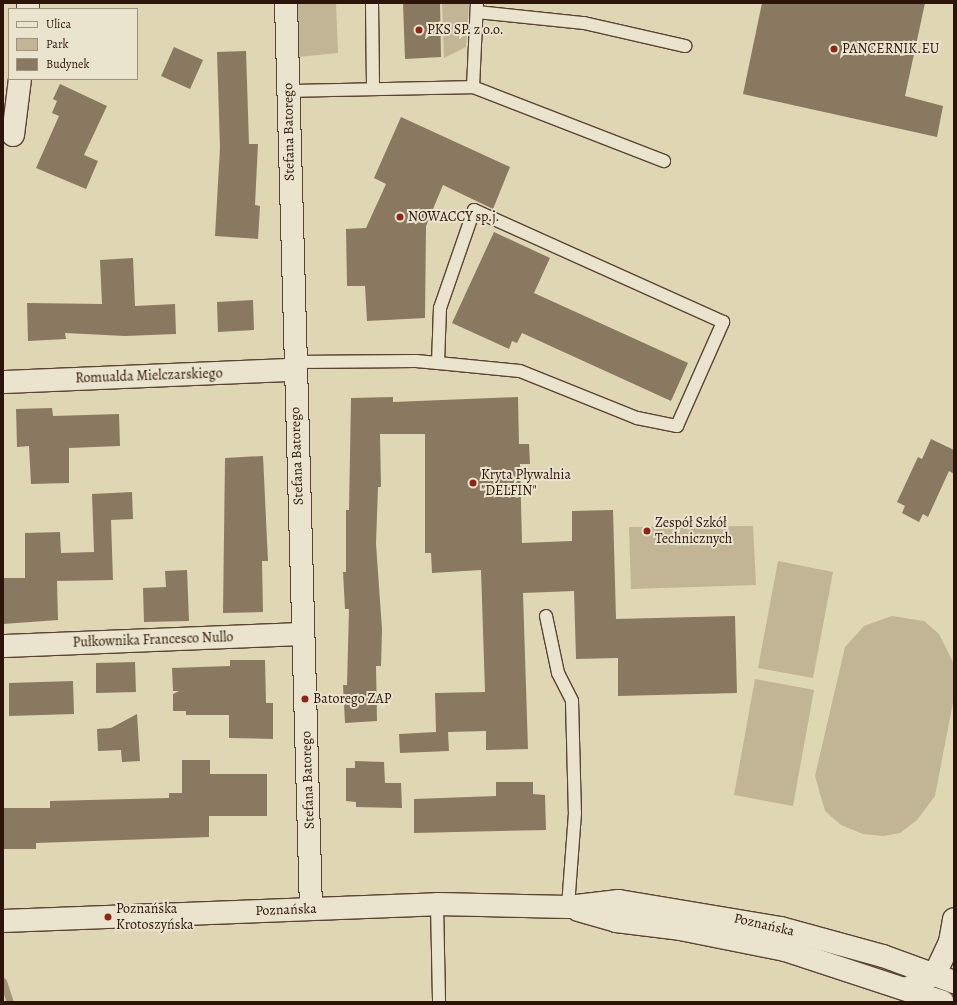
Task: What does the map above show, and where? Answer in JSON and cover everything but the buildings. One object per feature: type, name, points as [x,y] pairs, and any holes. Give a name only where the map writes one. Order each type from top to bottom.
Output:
[{"type":"street","name":"Stefana Batorego","points":[[286,3],[311,908]]},
{"type":"street","points":[[14,134],[20,80]]},
{"type":"street","name":"Romualda Mielczarskiego","points":[[3,382],[295,366]]},
{"type":"street","name":"Pułkownika Francesco Nullo","points":[[3,646],[303,634]]},
{"type":"street","name":"Poznańska","points":[[3,921],[437,904],[568,907],[619,901],[730,917],[829,940],[945,978]]},
{"type":"street","name":"Poznańska","points":[[568,907],[616,921],[680,928],[784,950],[942,1002]]},
{"type":"street","points":[[906,989],[945,978],[954,919]]},
{"type":"lane","points":[[372,3],[374,88]]},
{"type":"lane","points":[[473,87],[477,8],[584,23],[685,46]]},
{"type":"lane","points":[[288,91],[473,87],[664,161]]},
{"type":"lane","points":[[295,366],[438,363],[520,371],[637,418],[677,426],[723,322],[474,210],[440,308],[438,363]]},
{"type":"lane","points":[[546,616],[558,673],[572,701],[575,813],[568,907]]},
{"type":"lane","points":[[437,904],[439,1002]]},
{"type":"green space","points":[[297,3],[336,3],[338,53],[298,57]]},
{"type":"green space","points":[[442,3],[469,3],[466,47],[444,58]]},
{"type":"green space","points":[[753,526],[756,585],[631,589],[629,527]]},
{"type":"green space","points":[[778,561],[833,572],[813,678],[758,668]]},
{"type":"green space","points":[[892,616],[924,621],[939,634],[954,664],[954,697],[935,796],[917,820],[900,833],[883,836],[863,834],[841,825],[825,811],[815,776],[845,647],[864,626]]},
{"type":"green space","points":[[755,679],[814,690],[793,806],[734,795]]},
{"type":"waterway","points":[[3,981],[10,1002]]},
{"type":"place","name":"PKS SP. z o.o.","points":[[419,30]]},
{"type":"place","name":"PANCERNIK.EU","points":[[834,49]]},
{"type":"place","name":"NOWACCY sp.j.","points":[[400,217]]},
{"type":"place","name":"Kryta Pływalnia \"DELFIN\"","points":[[473,483]]},
{"type":"place","name":"Zespół Szkół Technicznych","points":[[647,531]]},
{"type":"place","name":"Batorego ZAP","points":[[305,699]]},
{"type":"place","name":"Poznańska Krotoszyńska","points":[[108,917]]}]
